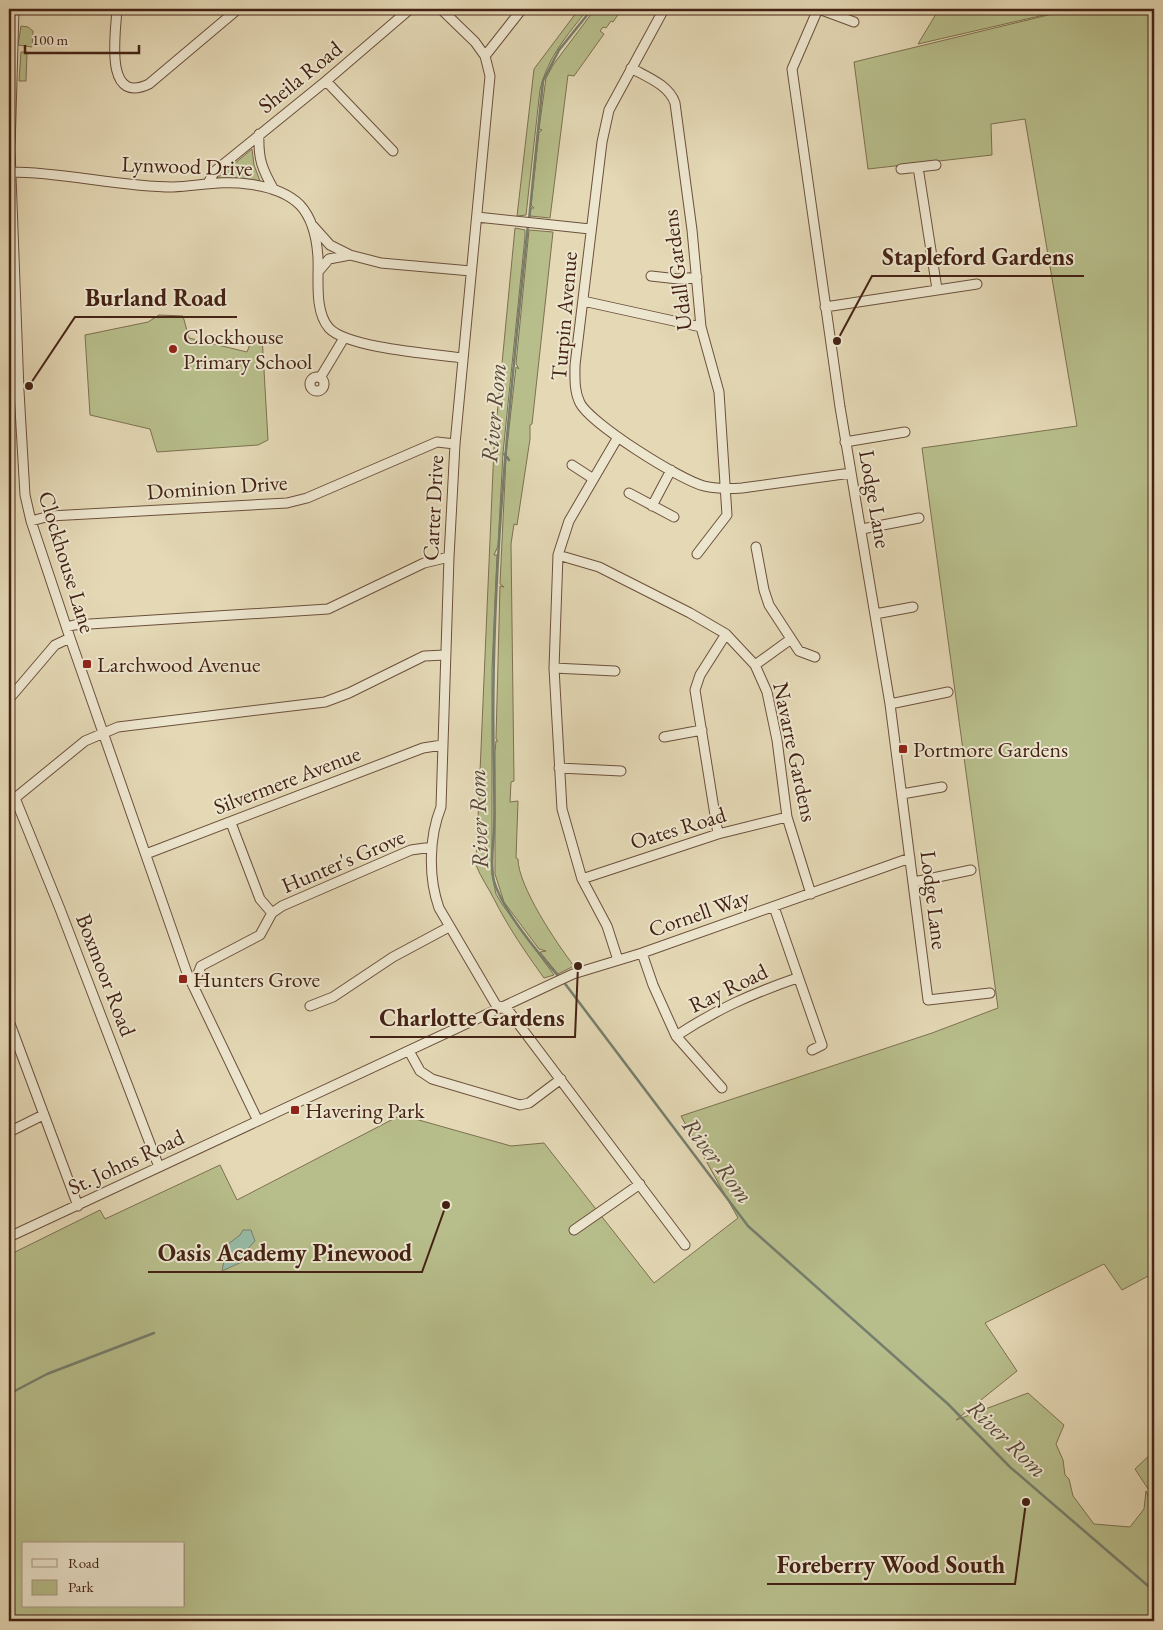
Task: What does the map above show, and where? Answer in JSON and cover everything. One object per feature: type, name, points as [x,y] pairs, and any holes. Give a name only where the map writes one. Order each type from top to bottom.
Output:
[{"type":"street","name":"Clockhouse Lane","points":[[14,9],[9,127],[11,207],[24,484],[31,521],[183,960],[193,986],[258,1121]]},
{"type":"street","points":[[117,9],[114,64],[117,76],[125,84],[134,88],[149,84],[238,9]]},
{"type":"street","name":"Sheila Road","points":[[208,183],[215,171],[326,81],[410,9]]},
{"type":"street","name":"Carter Drive","points":[[441,9],[475,42],[485,56],[490,76],[455,444],[445,655],[441,806],[434,825],[432,847],[434,895],[449,927],[496,1005],[508,1010],[685,1245]]},
{"type":"street","points":[[485,56],[522,9]]},
{"type":"street","name":"Turpin Avenue","points":[[664,9],[609,110],[602,142],[590,229],[575,366],[575,389],[586,412],[618,437],[671,470],[702,486],[724,489],[850,474]]},
{"type":"street","points":[[818,9],[854,22]]},
{"type":"street","name":"Lodge Lane","points":[[818,9],[792,69],[845,442],[862,529],[890,704],[928,1000],[990,993]]},
{"type":"street","name":"Udall Gardens","points":[[631,68],[663,86],[672,94],[675,103],[697,277],[701,327],[719,392],[727,514],[697,554]]},
{"type":"street","points":[[326,81],[393,151]]},
{"type":"street","name":"Sheila Road","points":[[259,134],[258,155],[264,172],[274,190]]},
{"type":"street","points":[[901,169],[936,165]]},
{"type":"street","points":[[918,167],[937,289]]},
{"type":"street","name":"Lynwood Drive","points":[[11,172],[173,187],[208,183],[248,184],[274,190],[287,196],[300,206],[312,226],[318,272],[320,309],[328,327],[344,338],[361,343],[464,358]]},
{"type":"street","points":[[477,217],[590,229]]},
{"type":"street","points":[[312,226],[330,245],[350,255],[381,263],[471,271]]},
{"type":"street","points":[[318,272],[329,259],[350,255]]},
{"type":"street","points":[[651,276],[678,279],[697,277]]},
{"type":"street","points":[[825,307],[977,284]]},
{"type":"street","points":[[583,301],[701,327]]},
{"type":"street","points":[[320,378],[344,338]]},
{"type":"street","points":[[9,391],[19,391]]},
{"type":"street","points":[[845,442],[904,432]]},
{"type":"street","points":[[618,437],[592,478],[569,521],[558,555],[554,668],[562,808],[582,879],[607,926],[618,960]]},
{"type":"street","name":"Dominion Drive","points":[[31,521],[50,516],[287,503],[307,498],[437,442],[455,444]]},
{"type":"street","points":[[572,465],[592,478]]},
{"type":"street","points":[[652,506],[671,470]]},
{"type":"street","points":[[629,493],[674,517]]},
{"type":"street","points":[[862,529],[919,518]]},
{"type":"street","points":[[756,547],[764,590],[769,605],[799,651],[815,657]]},
{"type":"street","name":"Navarre Gardens","points":[[558,555],[599,567],[726,634],[754,665],[767,692],[777,740],[787,817],[811,894]]},
{"type":"street","points":[[67,627],[74,625],[328,609],[424,564],[449,558]]},
{"type":"street","points":[[876,614],[913,607]]},
{"type":"street","points":[[718,834],[695,690],[700,675],[726,634]]},
{"type":"street","points":[[9,699],[55,645],[70,638]]},
{"type":"street","points":[[754,665],[791,639]]},
{"type":"street","points":[[12,801],[85,741],[118,727],[326,702],[349,693],[424,656],[445,655]]},
{"type":"street","points":[[554,668],[615,671]]},
{"type":"street","points":[[890,704],[948,692]]},
{"type":"street","points":[[664,737],[702,730]]},
{"type":"street","name":"Silvermere Avenue","points":[[146,854],[423,748],[442,746]]},
{"type":"street","points":[[559,768],[621,771]]},
{"type":"street","points":[[902,794],[942,787]]},
{"type":"street","name":"Boxmoor Road","points":[[12,801],[60,909],[159,1167]]},
{"type":"street","name":"Oates Road","points":[[582,879],[718,834],[787,817]]},
{"type":"street","points":[[230,823],[260,899],[272,913]]},
{"type":"street","name":"Hunter's Grove","points":[[201,966],[260,935],[272,913],[282,906],[411,850],[432,847]]},
{"type":"street","name":"Cornell Way","points":[[408,1051],[569,976],[642,953],[910,858]]},
{"type":"street","points":[[914,882],[971,870]]},
{"type":"street","points":[[774,907],[797,978],[822,1045],[812,1050]]},
{"type":"street","points":[[310,1006],[333,996],[393,957],[449,927]]},
{"type":"street","points":[[642,953],[653,985],[676,1036],[722,1088]]},
{"type":"street","points":[[183,960],[201,966],[193,986]]},
{"type":"street","name":"Ray Road","points":[[676,1036],[714,1011],[754,992],[797,978]]},
{"type":"street","points":[[9,1021],[78,1206]]},
{"type":"street","points":[[408,1051],[420,1071],[432,1079],[520,1105],[529,1103],[561,1079]]},
{"type":"street","name":"St. Johns Road","points":[[9,1238],[408,1051]]},
{"type":"street","points":[[9,1132],[43,1115]]},
{"type":"street","points":[[574,1230],[640,1184]]},
{"type":"green space","points":[[579,9],[588,9],[559,47],[543,78],[526,215],[517,216],[534,69]]},
{"type":"green space","points":[[595,9],[622,9],[613,22],[611,21],[606,28],[603,27],[600,31],[604,34],[574,76],[568,75],[550,218],[530,216],[531,208],[534,208],[531,205],[539,132],[542,130],[539,129],[546,78],[553,65]]},
{"type":"green space","points":[[939,9],[1070,9],[918,44]]},
{"type":"green space","points":[[1073,9],[1154,9],[1154,1273],[1122,1290],[1104,1264],[985,1323],[1017,1371],[956,1420],[1028,1393],[1064,1425],[1056,1444],[1063,1460],[1065,1475],[1069,1479],[1073,1496],[1094,1524],[1130,1527],[1144,1509],[1146,1491],[1154,1509],[1154,1621],[9,1621],[9,1255],[100,1210],[105,1219],[220,1165],[237,1200],[401,1115],[511,1146],[544,1143],[654,1283],[738,1218],[681,1116],[932,1033],[998,1008],[922,448],[1077,426],[1025,119],[991,124],[992,155],[868,169],[854,62]]},
{"type":"green space","points":[[21,26],[28,27],[33,31],[32,47],[18,45]]},
{"type":"green space","points":[[21,52],[27,52],[26,81],[19,81]]},
{"type":"green space","points":[[252,149],[254,165],[260,181],[238,178],[216,179]]},
{"type":"green space","points":[[515,228],[525,230],[525,237],[503,453],[498,546],[494,555],[497,555],[492,670],[492,875],[496,894],[502,904],[554,975],[544,978],[511,930],[476,865],[494,447]]},
{"type":"green space","points":[[529,230],[553,232],[532,424],[530,425],[530,439],[517,525],[514,524],[511,544],[514,781],[511,782],[510,802],[518,801],[516,858],[518,859],[524,884],[549,930],[574,966],[558,974],[540,952],[546,951],[539,949],[504,902],[495,874],[495,752],[496,741],[498,741],[496,739],[500,586],[504,587],[500,584],[506,457],[509,458],[506,455],[516,367],[519,369],[516,364]]},
{"type":"green space","points":[[159,315],[183,316],[189,338],[247,352],[252,339],[262,335],[268,440],[258,445],[157,452],[150,429],[90,415],[85,335],[148,322]]},
{"type":"green space","points":[[1154,1451],[1154,1498],[1135,1469]]},
{"type":"shaded area","points":[[243,1230],[251,1230],[255,1241],[245,1252],[246,1260],[222,1271],[227,1245],[240,1235]]},
{"type":"waterway","name":"River Rom","points":[[529,220],[543,81],[559,50],[592,9]]},
{"type":"waterway","name":"River Rom","points":[[528,225],[502,498],[498,566],[493,703],[494,831],[492,869],[498,893],[513,918],[559,977]]},
{"type":"waterway","name":"River Rom","points":[[504,454],[509,460]]},
{"type":"waterway","name":"River Rom","points":[[563,981],[748,1226],[948,1404],[1010,1467],[1154,1591]]},
{"type":"waterway","points":[[9,1394],[47,1374],[154,1333]]},
{"type":"place","name":"Stapleford Gardens","points":[[837,341]]},
{"type":"place","name":"Clockhouse Primary School","points":[[173,349]]},
{"type":"place","name":"Burland Road","points":[[29,386]]},
{"type":"place","name":"Larchwood Avenue","points":[[87,664]]},
{"type":"place","name":"Portmore Gardens","points":[[903,749]]},
{"type":"place","name":"Charlotte Gardens","points":[[578,966]]},
{"type":"place","name":"Hunters Grove","points":[[183,979]]},
{"type":"place","name":"Havering Park","points":[[295,1110]]},
{"type":"place","name":"Oasis Academy Pinewood","points":[[446,1205]]},
{"type":"place","name":"Foreberry Wood South","points":[[1026,1502]]}]
